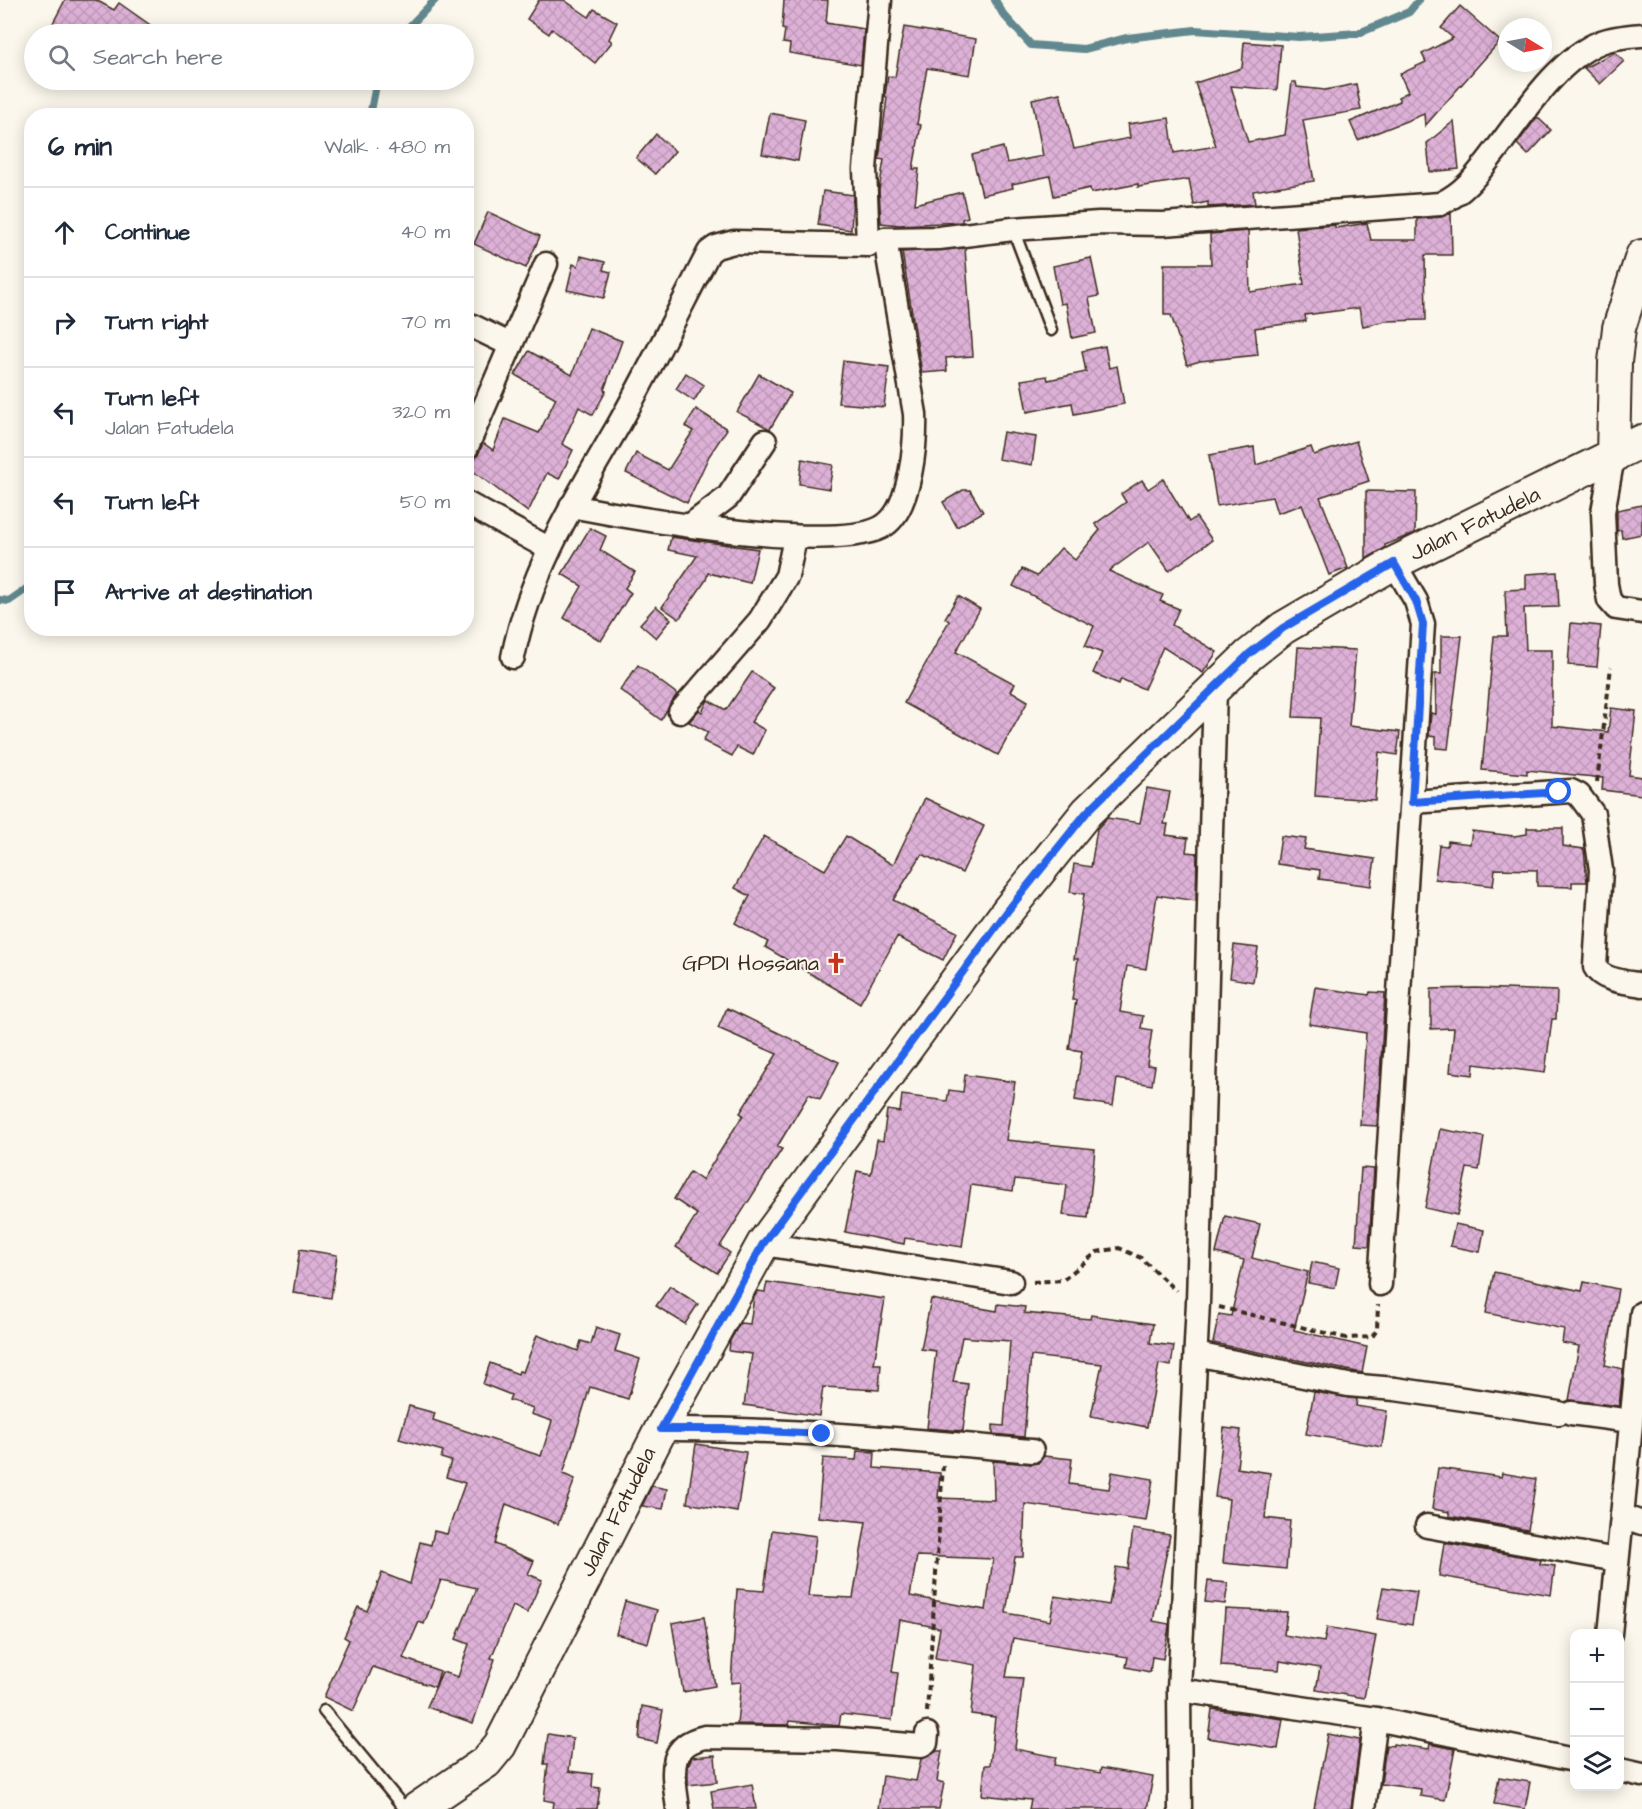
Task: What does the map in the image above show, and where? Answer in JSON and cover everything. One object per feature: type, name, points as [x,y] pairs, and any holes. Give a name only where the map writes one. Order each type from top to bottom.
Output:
[{"type":"street","points":[[571,506],[636,518],[795,538],[851,536],[873,532],[894,517],[913,461],[915,414],[877,242],[865,169],[880,0]]},
{"type":"street","points":[[513,657],[519,623],[548,548],[619,423],[709,252],[716,247],[735,242],[877,242],[1099,223],[1163,224],[1440,204],[1468,186],[1534,102],[1577,57],[1600,42],[1642,35]]},
{"type":"street","points":[[1642,256],[1619,328],[1616,351],[1613,457],[1603,512],[1606,585],[1610,600],[1616,608],[1642,612]]},
{"type":"street","points":[[474,418],[511,345],[546,264]]},
{"type":"street","points":[[474,327],[511,345]]},
{"type":"street","points":[[692,524],[728,497],[765,441]]},
{"type":"street","name":"Jalan Fatudela","points":[[417,1809],[486,1762],[500,1745],[661,1429],[763,1244],[1009,909],[1087,812],[1249,654],[1283,628],[1394,563],[1642,441]]},
{"type":"street","points":[[474,507],[548,548]]},
{"type":"street","points":[[680,712],[760,620],[787,576],[795,538]]},
{"type":"street","points":[[1380,1284],[1423,624],[1416,601],[1394,563]]},
{"type":"street","points":[[1180,1809],[1179,1690],[1198,1300],[1215,688]]},
{"type":"street","points":[[1412,802],[1571,791],[1579,795],[1593,814],[1601,870],[1595,967],[1598,973],[1605,977],[1642,985]]},
{"type":"street","points":[[763,1244],[1011,1282]]},
{"type":"street","points":[[1610,1629],[1617,1560],[1632,1519],[1631,1421],[1642,1313]]},
{"type":"street","points":[[1196,1354],[1348,1385],[1395,1389],[1631,1421]]},
{"type":"street","points":[[661,1429],[726,1429],[1032,1451]]},
{"type":"street","points":[[1427,1526],[1617,1560]]},
{"type":"street","points":[[1179,1690],[1376,1719],[1570,1759]]},
{"type":"street","points":[[1364,1809],[1376,1719]]},
{"type":"street","points":[[678,1809],[675,1760],[678,1750],[694,1740],[705,1737],[792,1738],[921,1746],[926,1743],[927,1734]]},
{"type":"street","points":[[1624,1771],[1642,1775]]},
{"type":"lane","points":[[1013,229],[1051,330]]},
{"type":"lane","points":[[324,1711],[405,1809]]},
{"type":"path","points":[[1593,814],[1611,667]]},
{"type":"path","points":[[1011,1282],[1063,1280],[1097,1252],[1119,1248],[1141,1258],[1180,1294],[1346,1338],[1372,1337],[1377,1330],[1380,1284]]},
{"type":"path","points":[[927,1734],[929,1653],[944,1444]]},
{"type":"building","points":[[65,0],[96,0],[114,10],[119,3],[149,24],[53,24]]},
{"type":"building","points":[[539,0],[564,0],[589,17],[594,9],[617,22],[609,39],[612,42],[595,63],[552,29],[549,34],[527,19]]},
{"type":"building","points":[[784,0],[828,0],[826,23],[864,29],[861,65],[789,53],[790,44],[783,43]]},
{"type":"building","points":[[1460,6],[1498,39],[1498,43],[1425,126],[1424,114],[1358,140],[1350,122],[1400,101],[1398,97],[1408,92],[1400,74],[1426,62],[1422,54],[1453,38],[1441,28]]},
{"type":"building","points":[[904,27],[976,39],[970,75],[927,68],[917,124],[921,125],[913,169],[919,169],[915,204],[962,192],[968,217],[962,219],[962,222],[899,225],[881,223],[879,190],[884,160],[879,159],[887,98],[885,95],[888,76],[895,77]]},
{"type":"building","points":[[1244,42],[1281,45],[1277,90],[1231,86],[1248,142],[1285,135],[1292,82],[1296,82],[1297,87],[1325,90],[1356,84],[1361,110],[1303,120],[1314,181],[1253,191],[1255,204],[1208,207],[1208,202],[1194,205],[1189,179],[1138,187],[1138,184],[1091,193],[1090,188],[1054,196],[1050,176],[1012,184],[1013,188],[982,195],[972,155],[1003,147],[1007,163],[1043,156],[1032,99],[1060,93],[1074,149],[1130,138],[1128,124],[1169,118],[1174,153],[1216,146],[1195,83],[1242,68]]},
{"type":"building","points":[[1615,52],[1624,61],[1600,84],[1584,68]]},
{"type":"building","points":[[770,113],[805,120],[798,161],[762,154]]},
{"type":"building","points":[[1537,117],[1551,130],[1528,155],[1517,144]]},
{"type":"building","points":[[1454,121],[1459,169],[1430,172],[1427,143]]},
{"type":"building","points":[[656,134],[675,151],[655,174],[636,158]]},
{"type":"building","points":[[823,191],[853,195],[851,230],[818,225]]},
{"type":"building","points":[[488,212],[540,236],[526,268],[474,244]]},
{"type":"building","points":[[1451,213],[1452,255],[1425,255],[1426,320],[1386,321],[1363,326],[1359,308],[1305,315],[1306,321],[1255,328],[1258,355],[1200,361],[1187,365],[1171,315],[1164,315],[1164,264],[1211,264],[1210,234],[1248,231],[1250,292],[1304,284],[1296,228],[1335,225],[1335,228],[1367,223],[1371,240],[1417,240],[1417,219],[1441,217]]},
{"type":"building","points":[[965,248],[973,356],[946,358],[947,371],[922,373],[902,252]]},
{"type":"building","points":[[581,256],[605,262],[603,270],[611,272],[604,298],[567,290],[573,264],[578,266]]},
{"type":"building","points":[[1091,258],[1099,296],[1089,298],[1096,333],[1072,338],[1066,303],[1060,304],[1053,266]]},
{"type":"building","points":[[589,328],[622,341],[604,390],[606,391],[593,415],[579,407],[562,444],[573,450],[559,479],[547,473],[528,512],[474,472],[474,459],[483,443],[493,450],[505,419],[539,433],[556,398],[515,375],[529,351],[572,375]]},
{"type":"building","points":[[1105,346],[1109,368],[1117,366],[1124,404],[1074,414],[1072,403],[1027,412],[1021,380],[1047,376],[1048,380],[1086,372],[1082,351]]},
{"type":"building","points":[[843,361],[889,367],[884,407],[838,403]]},
{"type":"building","points":[[686,373],[704,385],[694,401],[676,389]]},
{"type":"building","points":[[759,374],[791,393],[770,429],[737,412]]},
{"type":"building","points":[[696,409],[727,429],[709,456],[687,503],[626,473],[636,453],[668,470],[693,431],[685,426]]},
{"type":"building","points":[[1003,432],[1036,437],[1032,465],[998,459]]},
{"type":"building","points":[[1356,441],[1369,481],[1320,497],[1348,568],[1329,575],[1302,505],[1277,513],[1272,497],[1217,506],[1209,455],[1254,447],[1256,465],[1311,447],[1314,455]]},
{"type":"building","points":[[802,459],[833,465],[829,489],[799,484]]},
{"type":"building","points":[[1163,479],[1189,522],[1196,517],[1212,540],[1169,571],[1149,542],[1109,571],[1163,595],[1160,601],[1179,609],[1172,625],[1217,652],[1203,673],[1163,647],[1144,689],[1121,679],[1119,684],[1093,673],[1102,653],[1085,646],[1094,626],[1013,586],[1022,569],[1037,576],[1061,548],[1075,560],[1100,530],[1095,524],[1126,502],[1121,494],[1142,480],[1148,489]]},
{"type":"building","points":[[963,490],[970,490],[983,512],[957,527],[943,502]]},
{"type":"building","points":[[1366,491],[1416,492],[1415,533],[1385,545],[1385,548],[1366,559]]},
{"type":"building","points":[[1642,505],[1642,534],[1622,538],[1621,530],[1617,531],[1617,510]]},
{"type":"building","points":[[590,528],[606,536],[600,550],[635,572],[625,588],[631,593],[601,641],[564,618],[582,586],[562,574]]},
{"type":"building","points":[[671,537],[758,549],[750,583],[708,573],[706,580],[679,619],[662,607],[697,556],[668,550]]},
{"type":"building","points":[[1557,572],[1559,607],[1524,608],[1526,650],[1552,650],[1552,726],[1608,732],[1611,708],[1636,711],[1629,775],[1642,777],[1642,795],[1602,790],[1603,778],[1527,770],[1527,774],[1482,770],[1494,636],[1507,636],[1505,590],[1526,589],[1526,574]]},
{"type":"building","points":[[958,596],[980,609],[956,652],[1015,684],[1011,691],[1028,701],[998,755],[904,703],[949,621],[945,618]]},
{"type":"building","points":[[656,606],[671,619],[656,638],[640,624]]},
{"type":"building","points":[[1571,623],[1601,626],[1597,667],[1568,665]]},
{"type":"building","points":[[1441,636],[1462,636],[1448,749],[1436,748],[1436,737],[1429,736],[1431,713],[1436,714],[1435,674],[1441,674]]},
{"type":"building","points":[[1298,647],[1356,650],[1349,726],[1400,732],[1397,755],[1379,752],[1375,800],[1315,796],[1320,718],[1293,717]]},
{"type":"building","points":[[638,665],[677,694],[661,720],[620,690]]},
{"type":"building","points":[[752,672],[774,688],[751,722],[765,730],[753,755],[737,747],[732,756],[703,741],[708,732],[689,722],[699,710],[702,712],[708,700],[726,710]]},
{"type":"building","points":[[1147,788],[1170,792],[1164,824],[1168,824],[1166,835],[1188,838],[1186,852],[1197,853],[1196,901],[1157,895],[1146,969],[1127,966],[1120,1012],[1143,1016],[1141,1028],[1152,1030],[1147,1065],[1155,1066],[1152,1085],[1117,1079],[1113,1106],[1075,1100],[1082,1051],[1069,1049],[1076,1000],[1072,1000],[1078,959],[1074,959],[1084,894],[1070,892],[1074,864],[1091,867],[1097,829],[1107,818],[1140,823]]},
{"type":"building","points":[[925,798],[984,826],[962,873],[922,854],[893,900],[957,932],[943,960],[897,937],[860,1003],[765,947],[768,942],[735,923],[750,896],[735,888],[764,836],[825,870],[846,836],[893,865]]},
{"type":"building","points":[[1527,828],[1563,828],[1563,846],[1584,849],[1587,882],[1572,882],[1572,887],[1537,886],[1537,870],[1495,869],[1493,886],[1435,879],[1439,845],[1447,846],[1448,841],[1470,844],[1472,831],[1514,836],[1527,834]]},
{"type":"building","points":[[1281,836],[1306,839],[1304,849],[1375,859],[1371,886],[1319,879],[1320,870],[1277,864]]},
{"type":"building","points":[[1234,945],[1258,948],[1253,982],[1230,978]]},
{"type":"building","points":[[1315,987],[1369,995],[1370,992],[1385,993],[1377,1126],[1360,1125],[1366,1033],[1309,1024]]},
{"type":"building","points":[[1431,989],[1557,991],[1556,1019],[1552,1019],[1545,1073],[1474,1064],[1473,1075],[1450,1072],[1454,1028],[1431,1029]]},
{"type":"building","points":[[727,1008],[839,1062],[820,1099],[809,1094],[777,1147],[782,1149],[720,1246],[730,1253],[717,1273],[676,1247],[697,1214],[674,1199],[690,1172],[702,1180],[743,1115],[740,1113],[777,1054],[718,1028]]},
{"type":"building","points":[[965,1075],[1015,1082],[1006,1140],[1095,1149],[1088,1218],[1063,1215],[1067,1185],[1015,1179],[1013,1191],[971,1185],[962,1247],[905,1238],[904,1244],[845,1232],[857,1171],[871,1174],[877,1140],[883,1141],[887,1110],[900,1112],[902,1095],[947,1101],[949,1090],[963,1092]]},
{"type":"building","points":[[1440,1129],[1484,1137],[1479,1170],[1467,1168],[1457,1215],[1425,1208]]},
{"type":"building","points":[[1361,1168],[1374,1169],[1369,1246],[1356,1245]]},
{"type":"building","points":[[1225,1216],[1260,1224],[1252,1258],[1308,1272],[1294,1330],[1367,1347],[1362,1373],[1213,1343],[1219,1314],[1231,1316],[1244,1260],[1216,1253]]},
{"type":"building","points":[[1455,1224],[1484,1230],[1480,1252],[1450,1246]]},
{"type":"building","points":[[300,1249],[337,1255],[331,1298],[293,1293]]},
{"type":"building","points":[[1312,1262],[1339,1268],[1335,1288],[1308,1283]]},
{"type":"building","points":[[1494,1272],[1582,1291],[1584,1282],[1618,1289],[1605,1365],[1623,1369],[1619,1406],[1569,1400],[1579,1346],[1562,1343],[1564,1329],[1486,1313]]},
{"type":"building","points":[[767,1282],[885,1299],[874,1364],[881,1364],[879,1390],[823,1387],[819,1416],[744,1405],[752,1354],[729,1351],[730,1341],[740,1323],[750,1324],[754,1297],[758,1291],[765,1292]]},
{"type":"building","points":[[670,1286],[698,1304],[685,1324],[656,1306]]},
{"type":"building","points":[[931,1299],[997,1311],[998,1304],[1025,1307],[1024,1313],[1090,1319],[1091,1315],[1153,1324],[1150,1343],[1174,1346],[1171,1366],[1159,1364],[1147,1427],[1091,1416],[1102,1364],[1031,1356],[1024,1437],[993,1434],[993,1425],[1004,1426],[1010,1341],[962,1337],[953,1382],[968,1384],[963,1431],[927,1428],[936,1351],[921,1349]]},
{"type":"building","points":[[596,1327],[620,1335],[615,1351],[640,1359],[628,1399],[590,1387],[563,1474],[575,1479],[558,1524],[506,1504],[495,1544],[534,1561],[528,1574],[542,1580],[527,1613],[513,1606],[491,1658],[495,1659],[473,1723],[427,1707],[442,1672],[458,1677],[469,1644],[456,1639],[477,1588],[441,1580],[424,1624],[419,1622],[403,1658],[440,1671],[435,1687],[373,1667],[353,1711],[324,1697],[349,1640],[344,1637],[358,1607],[367,1611],[382,1573],[410,1584],[420,1542],[431,1545],[434,1531],[447,1534],[465,1483],[446,1477],[451,1461],[441,1458],[443,1451],[399,1439],[409,1406],[435,1413],[433,1420],[541,1456],[552,1421],[531,1414],[533,1408],[509,1400],[511,1395],[483,1384],[490,1363],[518,1374],[519,1371],[523,1372],[537,1335],[578,1351],[581,1341],[591,1344]]},
{"type":"building","points":[[1314,1392],[1357,1399],[1356,1406],[1387,1411],[1382,1447],[1306,1434]]},
{"type":"building","points":[[1224,1428],[1241,1430],[1237,1468],[1270,1473],[1265,1518],[1290,1521],[1286,1569],[1223,1563],[1229,1499],[1215,1497]]},
{"type":"building","points":[[696,1444],[746,1452],[737,1512],[687,1503]]},
{"type":"building","points":[[857,1451],[875,1452],[874,1468],[940,1473],[938,1498],[994,1500],[993,1461],[1031,1464],[1038,1463],[1044,1456],[1072,1459],[1069,1484],[1109,1489],[1112,1472],[1153,1479],[1146,1521],[1025,1504],[1023,1557],[1015,1557],[1006,1613],[1050,1621],[1055,1596],[1109,1605],[1116,1567],[1128,1569],[1133,1529],[1170,1535],[1153,1621],[1169,1624],[1169,1627],[1163,1659],[1152,1657],[1150,1672],[1126,1667],[1128,1657],[1013,1638],[1006,1677],[1023,1678],[1015,1749],[1056,1757],[1054,1765],[1100,1773],[1101,1768],[1153,1777],[1147,1809],[1029,1809],[1031,1800],[982,1795],[985,1765],[990,1765],[995,1717],[971,1714],[976,1665],[935,1658],[940,1628],[900,1620],[892,1672],[898,1673],[892,1720],[841,1714],[839,1726],[790,1721],[789,1725],[737,1724],[741,1682],[731,1683],[737,1589],[764,1591],[772,1530],[816,1536],[808,1596],[853,1598],[866,1522],[818,1517],[823,1458],[856,1460]],"holes":[[[917,1556],[993,1559],[986,1610],[910,1596]]]},
{"type":"building","points":[[1438,1468],[1501,1477],[1502,1473],[1536,1479],[1528,1530],[1449,1516],[1449,1512],[1432,1509]]},
{"type":"building","points":[[652,1486],[667,1489],[663,1509],[642,1506]]},
{"type":"building","points":[[1444,1543],[1541,1560],[1540,1564],[1555,1566],[1551,1595],[1439,1576]]},
{"type":"building","points":[[1208,1581],[1228,1583],[1225,1604],[1205,1602]]},
{"type":"building","points":[[1383,1587],[1417,1592],[1412,1625],[1377,1619]]},
{"type":"building","points":[[625,1601],[657,1610],[648,1643],[616,1634]]},
{"type":"building","points":[[1225,1609],[1287,1612],[1284,1635],[1324,1642],[1327,1627],[1376,1636],[1364,1698],[1316,1690],[1320,1668],[1280,1661],[1279,1670],[1221,1666]]},
{"type":"building","points":[[704,1617],[715,1686],[683,1692],[672,1623]]},
{"type":"building","points":[[642,1706],[663,1710],[657,1743],[639,1739]]},
{"type":"building","points":[[1212,1709],[1283,1719],[1278,1749],[1208,1738]]},
{"type":"building","points":[[548,1734],[573,1738],[569,1771],[593,1774],[592,1787],[600,1788],[597,1809],[553,1809],[554,1802],[544,1800],[548,1764],[544,1764]]},
{"type":"building","points":[[1328,1734],[1360,1740],[1351,1809],[1314,1809]]},
{"type":"building","points":[[1393,1744],[1429,1749],[1430,1744],[1455,1749],[1445,1800],[1420,1796],[1421,1789],[1381,1784],[1386,1745],[1393,1746]]},
{"type":"building","points":[[942,1751],[937,1781],[944,1783],[939,1809],[878,1809],[883,1776],[916,1781],[921,1759]]},
{"type":"building","points":[[715,1755],[717,1782],[688,1785],[688,1766],[692,1757]]},
{"type":"building","points":[[1499,1777],[1530,1782],[1525,1809],[1494,1804]]},
{"type":"building","points":[[752,1784],[756,1809],[714,1809],[711,1791]]},
{"type":"waterway","points":[[412,24],[435,0]]},
{"type":"waterway","points":[[995,0],[1003,14],[1031,45],[1084,49],[1127,38],[1195,30],[1299,37],[1359,33],[1409,12],[1419,0]]},
{"type":"waterway","points":[[372,108],[375,90]]},
{"type":"waterway","points":[[0,600],[9,601],[24,591]]},
{"type":"place","name":"GPDI Hossana","points":[[836,963]]},
{"type":"route","points":[[822,1434],[726,1429],[661,1429],[763,1244],[1009,909],[1087,812],[1249,654],[1283,628],[1394,563],[1416,601],[1423,624],[1412,802],[1559,792]]}]
